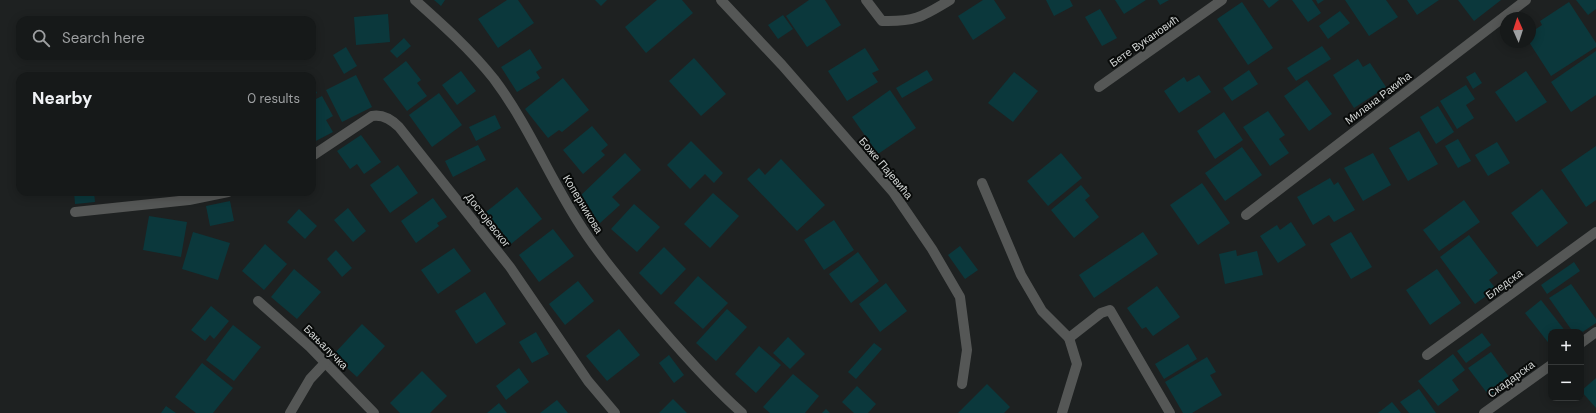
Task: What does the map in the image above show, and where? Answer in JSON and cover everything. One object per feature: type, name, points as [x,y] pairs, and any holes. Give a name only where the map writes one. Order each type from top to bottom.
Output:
[{"type":"street","name":"Коперникова","points":[[415,0],[453,34],[494,79],[519,117],[577,220],[612,269],[673,343],[742,413]]},
{"type":"street","name":"Боже Пајевића","points":[[721,0],[782,65],[893,192],[932,249],[960,297],[967,350],[962,384]]},
{"type":"street","points":[[866,0],[882,21],[902,22],[921,17],[950,0]]},
{"type":"street","name":"Бете Вукановић","points":[[1099,87],[1222,0]]},
{"type":"street","name":"Милана Ракића","points":[[1246,215],[1526,0]]},
{"type":"street","name":"Достојевског","points":[[316,153],[372,116],[378,115],[393,121],[510,267],[588,381],[615,413]]},
{"type":"street","points":[[982,183],[1021,275],[1042,311],[1069,338],[1077,364],[1062,413]]},
{"type":"street","points":[[75,212],[189,200],[208,196]]},
{"type":"street","name":"Бледска","points":[[1427,355],[1596,232]]},
{"type":"street","name":"Бањалучка","points":[[258,301],[310,346],[374,413]]},
{"type":"street","points":[[1069,338],[1101,313],[1110,310],[1170,413]]},
{"type":"street","points":[[1584,341],[1596,332]]},
{"type":"street","points":[[290,413],[310,379],[325,362]]},
{"type":"street","name":"Скадарска","points":[[1484,413],[1548,367]]},
{"type":"building","points":[[434,0],[445,0],[441,6]]},
{"type":"building","points":[[507,0],[518,0],[534,23],[498,48],[478,19]]},
{"type":"building","points":[[595,0],[607,0],[601,6]]},
{"type":"building","points":[[657,0],[682,0],[693,13],[646,53],[625,27]]},
{"type":"building","points":[[809,0],[825,0],[841,25],[807,47],[786,16]]},
{"type":"building","points":[[983,0],[994,0],[1006,18],[973,40],[958,16]]},
{"type":"building","points":[[1046,0],[1070,0],[1073,6],[1054,16]]},
{"type":"building","points":[[1115,0],[1146,0],[1124,14]]},
{"type":"building","points":[[1157,0],[1169,0],[1160,5]]},
{"type":"building","points":[[1263,0],[1279,0],[1269,8]]},
{"type":"building","points":[[1292,0],[1312,0],[1321,13],[1308,22]]},
{"type":"building","points":[[1316,0],[1324,0],[1318,4]]},
{"type":"building","points":[[1345,0],[1386,0],[1398,17],[1369,36]]},
{"type":"building","points":[[1407,0],[1439,0],[1417,15]]},
{"type":"building","points":[[1458,0],[1501,0],[1474,21]]},
{"type":"building","points":[[1576,0],[1596,0],[1596,9],[1588,15]]},
{"type":"building","points":[[1242,2],[1273,48],[1248,65],[1217,19]]},
{"type":"building","points":[[1569,2],[1596,43],[1596,47],[1551,76],[1533,48],[1536,48],[1536,29],[1542,25],[1540,21]]},
{"type":"building","points":[[1100,9],[1117,38],[1102,46],[1085,17]]},
{"type":"building","points":[[1340,11],[1350,23],[1328,39],[1319,26]]},
{"type":"building","points":[[388,14],[390,42],[356,45],[354,17]]},
{"type":"building","points":[[783,15],[793,29],[778,39],[768,25]]},
{"type":"building","points":[[404,38],[411,46],[397,58],[390,51]]},
{"type":"building","points":[[1322,46],[1331,59],[1296,81],[1287,68]]},
{"type":"building","points":[[346,47],[357,66],[344,74],[333,55]]},
{"type":"building","points":[[865,48],[879,70],[872,73],[878,82],[847,101],[828,71]]},
{"type":"building","points":[[530,49],[542,68],[536,72],[540,78],[517,92],[501,67]]},
{"type":"building","points":[[1596,51],[1596,95],[1571,112],[1551,82]]},
{"type":"building","points":[[694,58],[726,94],[701,116],[669,81]]},
{"type":"building","points":[[1358,59],[1363,67],[1370,63],[1386,87],[1354,108],[1333,75]]},
{"type":"building","points":[[406,61],[421,80],[417,83],[427,96],[407,111],[383,79]]},
{"type":"building","points":[[927,70],[933,80],[902,98],[896,88]]},
{"type":"building","points":[[1249,70],[1258,84],[1232,101],[1223,88]]},
{"type":"building","points":[[461,71],[476,91],[457,105],[442,85]]},
{"type":"building","points":[[1526,71],[1547,102],[1516,122],[1495,92]]},
{"type":"building","points":[[1014,72],[1038,91],[1013,122],[988,103]]},
{"type":"building","points":[[1475,72],[1482,83],[1473,89],[1466,77]]},
{"type":"building","points":[[356,75],[372,107],[342,122],[326,90]]},
{"type":"building","points":[[1199,75],[1211,92],[1179,113],[1164,91],[1184,77],[1187,82]]},
{"type":"building","points":[[563,78],[589,110],[562,132],[559,130],[548,138],[525,109]]},
{"type":"building","points":[[1307,80],[1332,114],[1309,131],[1284,96]]},
{"type":"building","points":[[1466,85],[1475,99],[1466,105],[1474,118],[1457,129],[1440,101]]},
{"type":"building","points":[[890,90],[916,128],[878,154],[852,117]]},
{"type":"building","points":[[439,93],[462,125],[432,147],[409,115]]},
{"type":"building","points":[[322,96],[333,116],[326,120],[333,132],[316,141],[316,99]]},
{"type":"building","points":[[1438,106],[1454,132],[1436,144],[1420,117]]},
{"type":"building","points":[[1268,111],[1285,135],[1279,139],[1289,153],[1270,166],[1243,127]]},
{"type":"building","points":[[1224,112],[1243,140],[1215,159],[1197,131]]},
{"type":"building","points":[[495,115],[501,128],[476,141],[469,127]]},
{"type":"building","points":[[592,126],[608,145],[601,151],[605,155],[583,174],[563,150]]},
{"type":"building","points":[[1419,131],[1438,164],[1408,181],[1389,148]]},
{"type":"building","points":[[361,135],[381,162],[364,174],[357,164],[350,169],[337,151]]},
{"type":"building","points":[[1458,139],[1471,161],[1458,168],[1445,146]]},
{"type":"building","points":[[691,141],[723,173],[714,183],[705,174],[690,189],[667,165]]},
{"type":"building","points":[[1497,142],[1510,163],[1488,176],[1475,155]]},
{"type":"building","points":[[478,145],[486,160],[453,177],[445,161]]},
{"type":"building","points":[[1596,146],[1596,200],[1586,207],[1561,170]]},
{"type":"building","points":[[1242,147],[1262,175],[1225,201],[1205,173]]},
{"type":"building","points":[[625,153],[641,170],[612,197],[620,205],[600,223],[577,199]]},
{"type":"building","points":[[1061,153],[1082,178],[1048,206],[1027,181]]},
{"type":"building","points":[[1373,153],[1391,185],[1363,201],[1344,168]]},
{"type":"building","points":[[781,159],[825,205],[797,231],[747,179],[759,168],[765,175]]},
{"type":"building","points":[[398,165],[418,193],[390,213],[370,185]]},
{"type":"building","points":[[1330,178],[1334,185],[1338,182],[1355,210],[1334,222],[1329,215],[1313,225],[1297,197]]},
{"type":"building","points":[[1202,183],[1230,223],[1198,245],[1170,205]]},
{"type":"building","points":[[1081,185],[1090,196],[1085,200],[1099,217],[1074,238],[1051,210]]},
{"type":"building","points":[[517,187],[542,219],[511,244],[486,212]]},
{"type":"building","points":[[1542,189],[1568,223],[1537,247],[1511,213]]},
{"type":"building","points":[[713,193],[739,216],[710,248],[684,224]]},
{"type":"building","points":[[74,196],[94,196],[95,202],[75,204]]},
{"type":"building","points":[[433,198],[447,217],[437,223],[439,226],[416,243],[401,221]]},
{"type":"building","points":[[1464,200],[1480,222],[1439,251],[1423,230]]},
{"type":"building","points":[[230,201],[234,221],[210,226],[206,206]]},
{"type":"building","points":[[634,204],[660,227],[637,252],[611,229]]},
{"type":"building","points":[[348,208],[366,231],[353,242],[334,220]]},
{"type":"building","points":[[299,209],[317,226],[305,239],[287,222]]},
{"type":"building","points":[[149,216],[187,222],[181,257],[143,250]]},
{"type":"building","points":[[834,220],[854,250],[824,270],[804,240]]},
{"type":"building","points":[[1291,222],[1306,245],[1278,263],[1260,236],[1277,225],[1280,230]]},
{"type":"building","points":[[553,229],[574,256],[539,282],[519,255]]},
{"type":"building","points":[[193,232],[230,243],[218,280],[182,269]]},
{"type":"building","points":[[1143,232],[1158,254],[1094,298],[1079,275]]},
{"type":"building","points":[[1351,232],[1372,267],[1351,279],[1330,244]]},
{"type":"building","points":[[1469,235],[1498,273],[1489,280],[1496,289],[1475,304],[1440,257]]},
{"type":"building","points":[[265,244],[287,264],[264,290],[242,271]]},
{"type":"building","points":[[960,246],[978,270],[965,279],[948,255]]},
{"type":"building","points":[[664,247],[686,269],[661,295],[639,273]]},
{"type":"building","points":[[454,248],[471,271],[438,294],[421,270]]},
{"type":"building","points":[[336,250],[352,268],[342,277],[327,259]]},
{"type":"building","points":[[1236,250],[1237,256],[1257,251],[1263,275],[1225,284],[1219,254]]},
{"type":"building","points":[[858,252],[879,281],[851,303],[829,274]]},
{"type":"building","points":[[1574,262],[1580,271],[1547,294],[1541,285]]},
{"type":"building","points":[[294,269],[321,292],[297,319],[271,297]]},
{"type":"building","points":[[1437,269],[1461,303],[1430,325],[1406,290]]},
{"type":"building","points":[[698,276],[728,303],[703,329],[674,303]]},
{"type":"building","points":[[578,281],[594,301],[565,325],[549,304]]},
{"type":"building","points":[[886,283],[907,311],[880,332],[859,304]]},
{"type":"building","points":[[1571,284],[1596,319],[1596,323],[1584,331],[1584,329],[1571,329],[1549,298]]},
{"type":"building","points":[[1157,286],[1180,317],[1153,336],[1146,327],[1142,329],[1127,308]]},
{"type":"building","points":[[485,292],[506,324],[476,344],[455,311]]},
{"type":"building","points":[[1541,300],[1564,329],[1548,329],[1548,342],[1525,313]]},
{"type":"building","points":[[211,306],[229,321],[214,339],[210,335],[205,341],[191,330]]},
{"type":"building","points":[[727,309],[747,327],[716,361],[696,343]]},
{"type":"building","points":[[362,324],[385,346],[357,377],[333,355]]},
{"type":"building","points":[[233,325],[261,347],[234,381],[206,360]]},
{"type":"building","points":[[619,329],[640,355],[607,381],[586,356]]},
{"type":"building","points":[[536,332],[549,354],[532,363],[519,342]]},
{"type":"building","points":[[1482,333],[1491,345],[1466,363],[1457,351]]},
{"type":"building","points":[[788,337],[805,354],[790,369],[773,353]]},
{"type":"building","points":[[874,343],[882,349],[856,379],[848,372]]},
{"type":"building","points":[[1188,344],[1197,359],[1164,379],[1155,364]]},
{"type":"building","points":[[759,346],[781,365],[756,393],[735,374]]},
{"type":"building","points":[[1491,352],[1512,381],[1490,397],[1468,368]]},
{"type":"building","points":[[1453,354],[1465,370],[1452,380],[1459,390],[1438,406],[1418,381]]},
{"type":"building","points":[[669,355],[684,375],[674,383],[659,363]]},
{"type":"building","points":[[1207,357],[1216,372],[1210,375],[1222,395],[1192,413],[1183,413],[1165,382]]},
{"type":"building","points":[[202,363],[233,388],[213,413],[196,413],[175,397]]},
{"type":"building","points":[[519,368],[529,382],[506,400],[496,386]]},
{"type":"building","points":[[422,371],[447,396],[430,413],[400,413],[390,403]]},
{"type":"building","points":[[793,374],[819,396],[805,413],[770,413],[763,407]]},
{"type":"building","points":[[1596,378],[1596,408],[1584,394],[1584,388]]},
{"type":"building","points":[[987,384],[1010,407],[1004,413],[958,413]]},
{"type":"building","points":[[857,386],[876,404],[868,413],[854,413],[842,402]]},
{"type":"building","points":[[1419,389],[1436,413],[1409,413],[1400,402]]},
{"type":"building","points":[[673,399],[687,413],[659,413]]},
{"type":"building","points":[[557,400],[568,413],[540,413]]},
{"type":"building","points":[[1392,402],[1401,413],[1378,413]]},
{"type":"building","points":[[499,403],[507,413],[487,413]]},
{"type":"building","points":[[166,406],[176,413],[161,413]]},
{"type":"building","points":[[826,409],[830,413],[822,413]]}]
